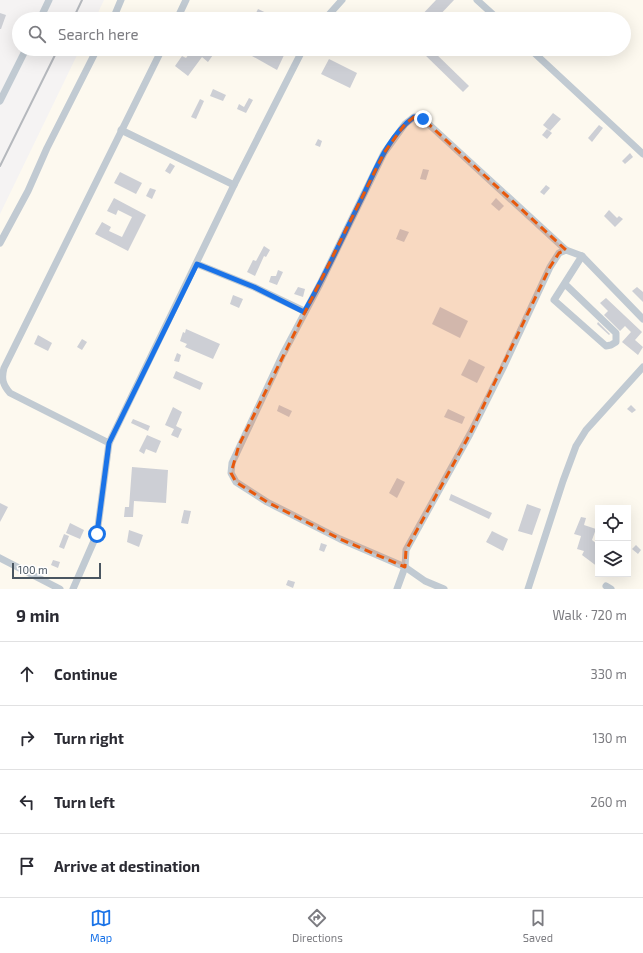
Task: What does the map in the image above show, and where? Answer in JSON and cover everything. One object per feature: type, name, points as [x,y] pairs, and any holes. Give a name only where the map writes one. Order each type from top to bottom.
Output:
[{"type":"street","points":[[43,12],[49,0]]},
{"type":"street","points":[[116,12],[121,0]]},
{"type":"street","points":[[180,12],[186,0]]},
{"type":"street","points":[[331,12],[342,0]]},
{"type":"street","points":[[477,0],[490,12]]},
{"type":"street","points":[[0,101],[22,56]]},
{"type":"street","points":[[0,243],[28,191],[47,148],[93,56]]},
{"type":"street","points":[[109,443],[10,393],[4,387],[2,377],[7,362],[158,56]]},
{"type":"street","points":[[73,589],[97,534],[109,443],[234,185],[299,56]]},
{"type":"street","points":[[538,56],[643,154]]},
{"type":"street","points":[[444,589],[425,581],[406,567],[340,540],[267,502],[236,482],[231,473],[232,463],[239,445],[304,312],[320,284],[384,153],[405,124],[414,117],[423,119],[566,250],[582,256],[643,319]]},
{"type":"street","points":[[121,130],[234,185]]},
{"type":"street","points":[[397,589],[406,567],[406,550],[470,434],[503,368],[550,267],[559,253],[566,250]]},
{"type":"street","points":[[565,284],[616,333],[616,342],[606,346],[554,300],[582,256]]},
{"type":"street","points":[[197,264],[254,287],[304,312]]},
{"type":"street","points":[[528,589],[576,446],[586,430],[643,367]]},
{"type":"street","points":[[0,558],[60,589]]},
{"type":"highlighted area","points":[[414,117],[423,119],[566,250],[559,253],[550,267],[470,434],[406,550],[405,567],[340,539],[267,502],[236,482],[231,473],[239,445],[384,153],[405,124]]},
{"type":"shaded area","points":[[104,0],[643,0],[643,589],[0,589],[0,214],[77,56],[631,56],[631,12],[98,12]]},
{"type":"building","points":[[436,0],[454,0],[443,12],[425,12]]},
{"type":"building","points":[[258,9],[264,12],[256,12]]},
{"type":"building","points":[[0,13],[6,15],[1,29],[0,29]]},
{"type":"building","points":[[182,56],[186,58],[188,56],[212,56],[208,62],[202,57],[188,76],[175,66]]},
{"type":"building","points":[[252,56],[284,56],[277,70]]},
{"type":"building","points":[[426,56],[438,56],[469,86],[463,92]]},
{"type":"building","points":[[329,59],[357,73],[350,88],[321,74]]},
{"type":"building","points":[[213,89],[226,95],[223,101],[210,96]]},
{"type":"building","points":[[249,98],[253,100],[246,113],[237,109],[239,104],[244,107]]},
{"type":"building","points":[[200,99],[204,101],[196,119],[191,117]]},
{"type":"building","points":[[553,113],[561,119],[550,131],[543,125]]},
{"type":"building","points":[[599,125],[603,128],[592,142],[588,138]]},
{"type":"building","points":[[547,129],[552,133],[547,139],[542,135]]},
{"type":"building","points":[[318,139],[322,141],[320,147],[315,145]]},
{"type":"building","points":[[630,153],[633,157],[625,164],[622,161]]},
{"type":"building","points":[[170,163],[175,166],[170,174],[165,171]]},
{"type":"building","points":[[423,169],[429,170],[426,180],[420,179]]},
{"type":"building","points":[[120,172],[142,183],[136,194],[114,183]]},
{"type":"building","points":[[546,185],[550,188],[544,195],[540,192]]},
{"type":"building","points":[[150,188],[156,190],[152,199],[146,196]]},
{"type":"building","points":[[114,198],[146,215],[128,251],[95,234],[102,222],[111,227],[109,231],[122,237],[132,217],[118,210],[116,215],[107,211]]},
{"type":"building","points":[[496,198],[504,206],[499,211],[491,204]]},
{"type":"building","points":[[609,210],[617,218],[619,216],[623,219],[615,227],[604,216]]},
{"type":"building","points":[[400,229],[409,232],[404,242],[396,239]]},
{"type":"building","points":[[264,246],[270,250],[266,257],[264,256],[255,276],[247,272],[253,260],[256,261]]},
{"type":"building","points":[[278,270],[283,272],[277,285],[269,282],[271,276],[276,276]]},
{"type":"building","points":[[298,287],[305,289],[303,297],[294,294]]},
{"type":"building","points":[[637,287],[643,292],[643,302],[632,291]]},
{"type":"building","points":[[233,295],[243,299],[239,308],[230,304]]},
{"type":"building","points":[[606,298],[642,332],[635,340],[643,347],[638,355],[622,342],[631,332],[625,326],[620,331],[604,315],[608,311],[600,303]]},
{"type":"building","points":[[440,307],[468,321],[460,338],[432,324]]},
{"type":"building","points":[[598,322],[610,334],[609,335],[597,324]]},
{"type":"building","points":[[186,329],[220,344],[213,359],[185,347],[187,344],[180,341],[183,332],[185,333]]},
{"type":"building","points":[[38,335],[52,343],[48,351],[34,344]]},
{"type":"building","points":[[82,339],[87,342],[82,350],[77,347]]},
{"type":"building","points":[[177,353],[181,355],[179,362],[174,361]]},
{"type":"building","points":[[469,359],[485,367],[477,383],[461,375]]},
{"type":"building","points":[[176,371],[203,383],[200,390],[173,378]]},
{"type":"building","points":[[279,405],[292,411],[289,417],[277,411]]},
{"type":"building","points":[[631,405],[636,410],[632,413],[627,409]]},
{"type":"building","points":[[173,407],[182,412],[176,426],[182,429],[178,438],[171,435],[174,429],[165,425]]},
{"type":"building","points":[[448,409],[465,417],[462,424],[444,417]]},
{"type":"building","points":[[133,419],[150,426],[148,431],[131,423]]},
{"type":"building","points":[[147,435],[161,441],[156,453],[146,449],[144,454],[139,451]]},
{"type":"building","points":[[132,467],[168,470],[166,503],[134,501],[133,517],[124,517],[125,507],[129,507]]},
{"type":"building","points":[[397,478],[405,482],[397,498],[389,493]]},
{"type":"building","points":[[451,494],[492,513],[489,519],[449,500]]},
{"type":"building","points":[[0,503],[8,507],[0,522]]},
{"type":"building","points":[[527,504],[541,509],[532,535],[518,531]]},
{"type":"building","points":[[184,510],[191,511],[188,524],[181,523]]},
{"type":"building","points":[[581,517],[586,518],[584,525],[595,529],[592,540],[595,542],[595,565],[582,555],[584,551],[577,549],[581,536],[574,534]]},
{"type":"building","points":[[70,523],[84,530],[80,539],[66,533]]},
{"type":"building","points":[[129,530],[143,535],[139,547],[127,542]]},
{"type":"building","points":[[492,531],[508,539],[503,551],[486,542]]},
{"type":"building","points":[[64,534],[69,536],[64,549],[59,547]]},
{"type":"building","points":[[321,543],[327,545],[324,552],[319,550]]},
{"type":"building","points":[[636,545],[641,550],[638,554],[632,549]]},
{"type":"building","points":[[53,560],[60,562],[58,568],[51,565]]},
{"type":"building","points":[[288,580],[295,582],[293,588],[286,585]]},
{"type":"railway","points":[[76,12],[82,0]]},
{"type":"railway","points":[[0,166],[55,56]]},
{"type":"route","points":[[97,534],[104,471],[109,443],[197,264],[254,287],[304,312],[320,284],[384,153],[405,124],[414,117],[423,119]]}]
